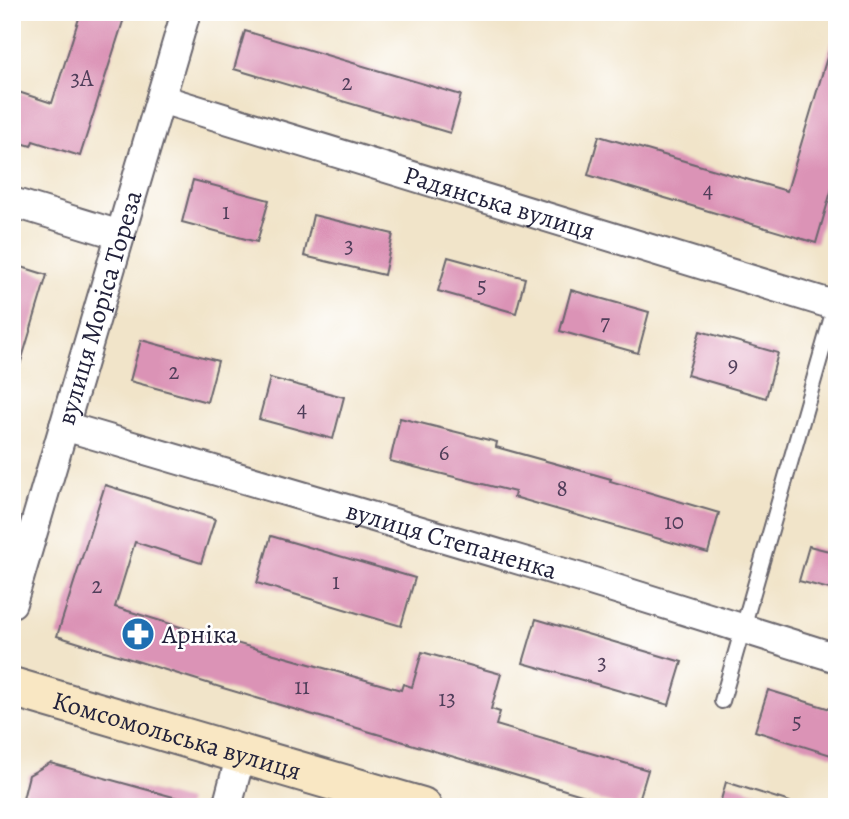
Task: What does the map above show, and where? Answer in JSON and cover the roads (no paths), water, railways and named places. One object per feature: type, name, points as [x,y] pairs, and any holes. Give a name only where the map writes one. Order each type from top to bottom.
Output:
[{"type":"street","name":"вулиця Моріса Тореза","points":[[12,603],[186,12]]},
{"type":"street","name":"Радянська вулиця","points":[[161,99],[836,306]]},
{"type":"street","points":[[12,202],[121,235]]},
{"type":"street","name":"вулиця Степаненка","points":[[64,426],[581,578],[837,658]]},
{"type":"street","name":"Комсомольська вулиця","points":[[12,687],[422,807]]},
{"type":"street","points":[[227,807],[241,754]]},
{"type":"lane","points":[[722,701],[836,306]]},
{"type":"place","name":"Арніка","points":[[138,634]]}]
